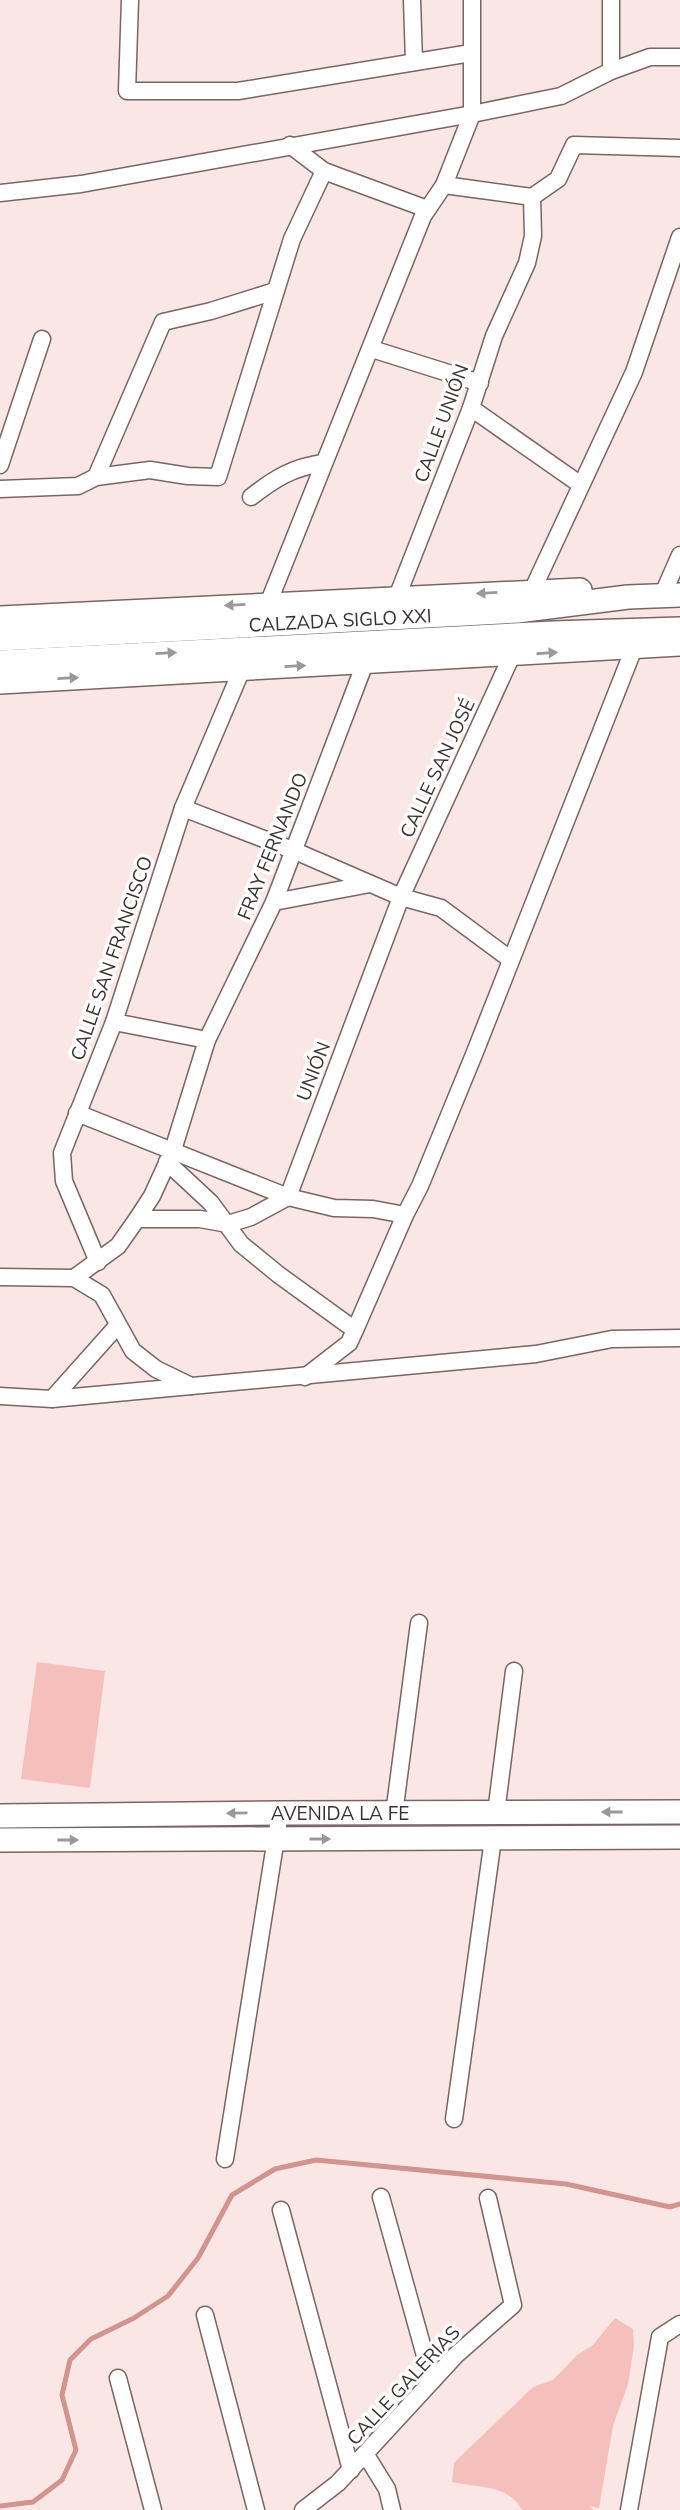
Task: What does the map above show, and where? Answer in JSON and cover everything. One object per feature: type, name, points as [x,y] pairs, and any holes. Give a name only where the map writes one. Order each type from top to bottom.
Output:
[{"type":"street","points":[[132,0],[127,91],[238,92],[471,53]]},
{"type":"street","points":[[412,0],[414,62]]},
{"type":"street","points":[[268,604],[427,209],[444,185],[472,114],[472,0]]},
{"type":"street","points":[[611,0],[611,71]]},
{"type":"street","points":[[0,193],[81,184],[472,114],[561,96],[611,71],[650,57],[680,57]]},
{"type":"street","points":[[290,145],[324,171],[427,209]]},
{"type":"street","points":[[444,185],[532,197],[558,179],[574,145],[680,148]]},
{"type":"street","points":[[0,489],[78,486],[96,477],[149,470],[218,477],[292,239],[324,171]]},
{"type":"street","name":"CALLE UNIÓN","points":[[398,607],[480,383],[494,336],[527,263],[533,236],[532,197]]},
{"type":"street","points":[[532,591],[634,372],[680,237]]},
{"type":"street","points":[[96,477],[163,322],[211,311],[275,290]]},
{"type":"street","points":[[0,465],[42,338]]},
{"type":"street","points":[[372,349],[480,383]]},
{"type":"street","points":[[471,408],[581,485]]},
{"type":"street","points":[[251,497],[275,478],[296,468],[323,463]]},
{"type":"street","points":[[671,596],[680,555]]},
{"type":"street","points":[[0,618],[268,604],[398,607],[532,591],[585,590],[628,597]]},
{"type":"street","name":"CALZADA SIGLO XXI","points":[[0,639],[398,607],[517,611],[628,597],[671,596]]},
{"type":"street","name":"CALZADA SIGLO XXI","points":[[0,662],[680,629]]},
{"type":"street","points":[[0,682],[680,644]]},
{"type":"street","points":[[305,1377],[349,1343],[405,1214],[420,1186],[634,648]]},
{"type":"street","name":"CALLE SAN JOSÉ","points":[[401,897],[512,655]]},
{"type":"street","name":"FRAY FERNANDO","points":[[74,1278],[118,1246],[152,1196],[170,1156],[207,1040],[274,902],[365,663]]},
{"type":"street","name":"CALLE SAN FRANCISCO","points":[[98,1262],[64,1181],[62,1153],[114,1023],[183,808],[242,669]]},
{"type":"street","points":[[183,808],[295,850],[401,897],[441,908],[510,959]]},
{"type":"street","points":[[274,902],[370,884]]},
{"type":"street","name":"UNIÓN","points":[[288,1197],[401,897]]},
{"type":"street","points":[[114,1023],[207,1040]]},
{"type":"street","points":[[77,1113],[170,1156],[288,1197],[334,1208],[373,1209],[405,1214]]},
{"type":"street","points":[[170,1156],[186,1178],[228,1224],[241,1244],[355,1330]]},
{"type":"street","points":[[137,1219],[200,1219],[228,1224],[251,1217],[288,1197]]},
{"type":"street","points":[[0,1277],[74,1278],[102,1295],[133,1351],[156,1369],[191,1386]]},
{"type":"street","points":[[52,1399],[118,1325]]},
{"type":"street","points":[[0,1396],[52,1399],[536,1354],[612,1339],[680,1338]]},
{"type":"street","points":[[394,1814],[419,1623]]},
{"type":"street","points":[[496,1812],[514,1671]]},
{"type":"street","points":[[225,2159],[280,1812]]},
{"type":"street","name":"AVENIDA LA FE","points":[[0,1816],[280,1812],[680,1812]]},
{"type":"street","name":"AVENIDA LA FE","points":[[0,1840],[680,1837]]},
{"type":"street","points":[[454,2119],[493,1839]]},
{"type":"street","points":[[380,2197],[432,2381]]},
{"type":"street","name":"CALLE GALERIAS","points":[[303,2510],[351,2470],[456,2355],[513,2305],[488,2198]]},
{"type":"street","points":[[281,2210],[351,2470]]},
{"type":"street","points":[[205,2315],[256,2510]]},
{"type":"street","points":[[629,2510],[660,2337],[680,2324]]},
{"type":"street","points":[[118,2378],[153,2510]]},
{"type":"street","points":[[366,2455],[387,2489],[392,2510]]},
{"type":"shaded area","points":[[37,1662],[105,1671],[90,1788],[21,1779]]},
{"type":"shaded area","points":[[615,2318],[633,2329],[634,2346],[628,2384],[613,2426],[599,2508],[590,2506],[593,2510],[522,2510],[501,2491],[452,2482],[454,2463],[533,2387],[553,2380],[577,2355],[593,2345]]},
{"type":"waterway","points":[[0,2506],[33,2502],[62,2480],[76,2450],[62,2395],[70,2360],[91,2339],[134,2318],[168,2296],[198,2258],[232,2195],[275,2169],[316,2160],[566,2184],[670,2207],[680,2204]]}]
